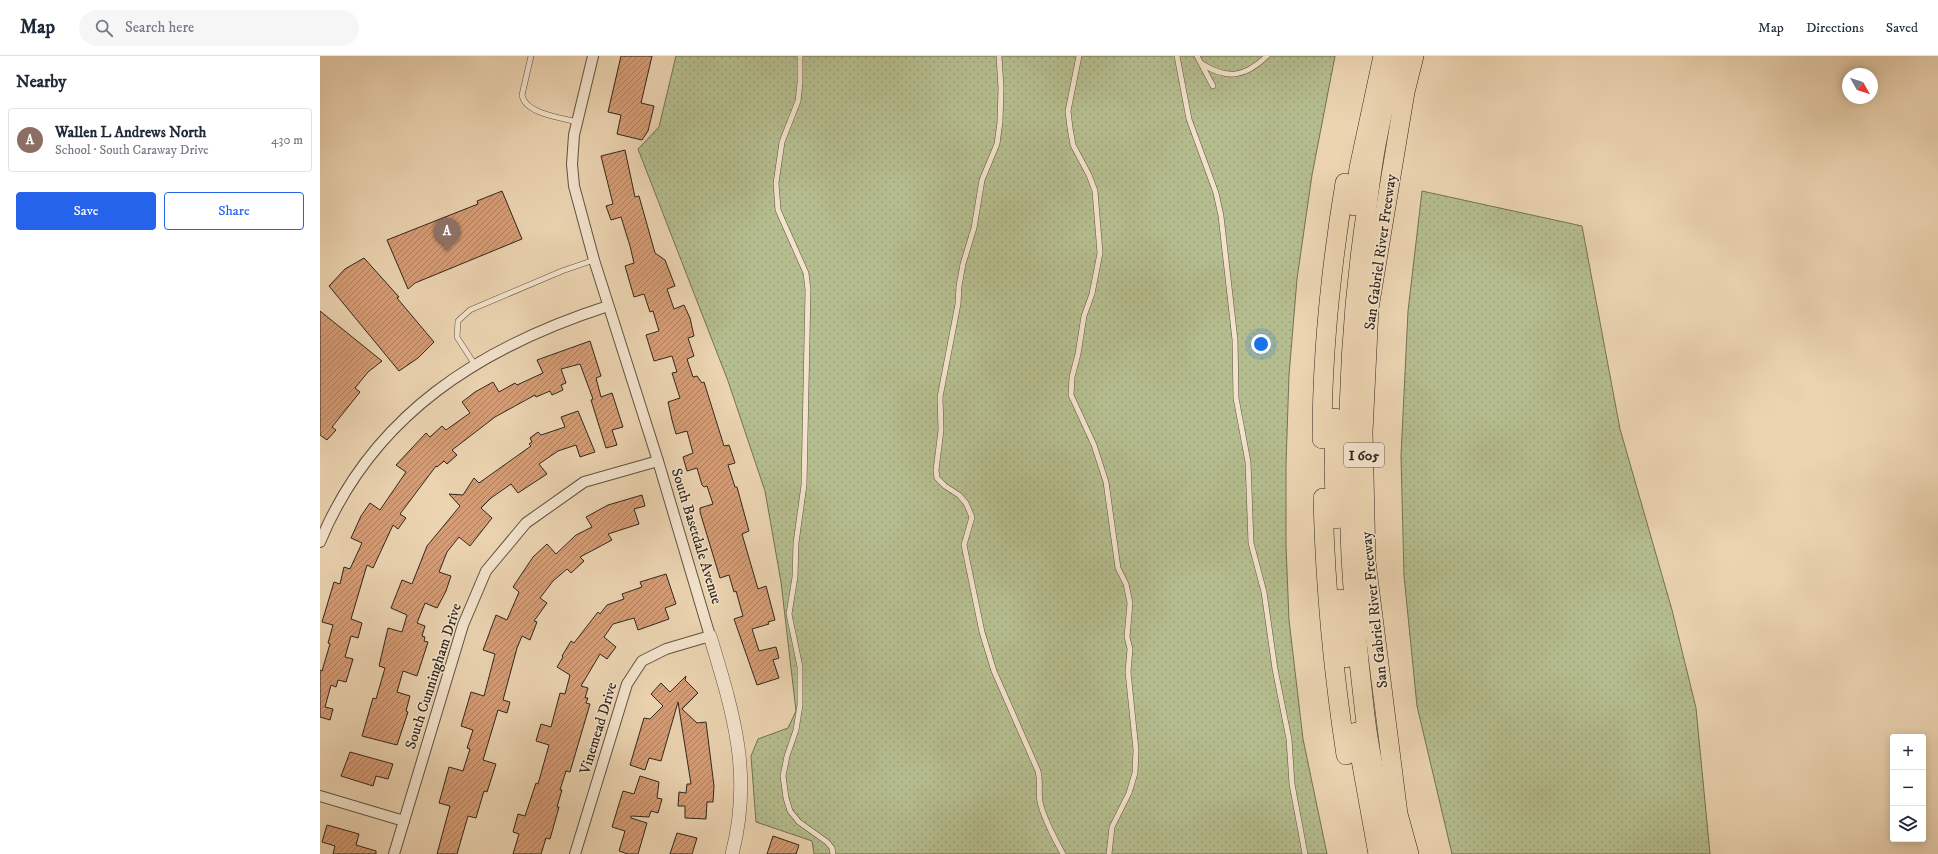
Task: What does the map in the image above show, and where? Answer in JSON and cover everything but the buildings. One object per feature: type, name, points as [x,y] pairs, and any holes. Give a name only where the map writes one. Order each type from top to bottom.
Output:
[{"type":"highway","name":"I 605","points":[[1366,854],[1348,764],[1333,661],[1324,557],[1322,418],[1327,329],[1337,236],[1352,142],[1370,56]]},
{"type":"highway","points":[[1378,854],[1359,759],[1342,627],[1334,471],[1339,334],[1347,257],[1359,168],[1383,56]]},
{"type":"highway","points":[[1392,854],[1365,717],[1354,616],[1348,532],[1348,455],[1350,369],[1360,251],[1378,136],[1396,56]]},
{"type":"highway","name":"San Gabriel River Freeway","points":[[1409,854],[1398,814],[1366,562],[1364,432],[1369,308],[1405,92],[1414,56]]},
{"type":"street","name":"South Basetdale Avenue","points":[[593,56],[574,135],[572,164],[574,186],[586,234],[658,461],[731,707],[739,749],[742,788],[737,832],[732,854]]},
{"type":"street","points":[[320,542],[337,506],[355,476],[377,446],[402,419],[434,391],[475,365],[519,340],[564,320],[608,306]]},
{"type":"street","name":"South Cunningham Drive","points":[[394,854],[463,625],[486,571],[526,523],[584,482],[658,461]]},
{"type":"street","name":"Vinemead Drive","points":[[575,854],[627,684],[642,661],[666,649],[710,636]]},
{"type":"street","points":[[320,796],[404,821]]},
{"type":"lane","points":[[531,56],[522,95],[523,101],[527,105],[546,114],[578,122]]},
{"type":"lane","points":[[800,56],[798,102],[782,142],[776,183],[778,210],[806,273],[808,298],[804,485],[796,542],[795,577],[789,614],[800,667],[800,705],[796,730],[787,756],[783,776],[786,798],[790,811],[799,822],[827,842],[832,848],[832,854]]},
{"type":"lane","points":[[998,56],[1001,88],[1000,122],[997,144],[982,180],[974,228],[960,279],[958,304],[940,397],[941,430],[936,470],[937,478],[945,486],[959,495],[966,503],[972,517],[964,545],[984,638],[994,671],[1038,771],[1041,782],[1040,803],[1054,838],[1064,854]]},
{"type":"lane","points":[[1079,56],[1068,111],[1069,122],[1073,145],[1089,175],[1095,191],[1100,253],[1092,294],[1084,316],[1078,354],[1072,377],[1071,395],[1094,445],[1106,482],[1118,568],[1126,584],[1130,603],[1127,637],[1130,649],[1128,672],[1136,750],[1135,773],[1129,793],[1112,827],[1109,854]]},
{"type":"lane","points":[[1177,56],[1190,119],[1216,194],[1221,216],[1235,340],[1236,398],[1248,462],[1249,524],[1251,543],[1264,592],[1274,670],[1289,739],[1292,784],[1305,854]]},
{"type":"lane","points":[[1197,56],[1214,86]]},
{"type":"lane","points":[[1202,64],[1220,73],[1233,75],[1245,72],[1256,66],[1267,56]]},
{"type":"lane","points":[[475,365],[457,337],[458,321],[470,310],[562,271],[594,260]]},
{"type":"green space","points":[[676,56],[1335,56],[1312,175],[1297,279],[1289,375],[1286,464],[1286,546],[1289,620],[1303,739],[1327,854],[814,854],[812,841],[756,822],[751,756],[758,739],[788,728],[796,711],[781,582],[765,491],[728,381],[638,149],[659,127]]},
{"type":"green space","points":[[1422,191],[1582,226],[1620,429],[1672,610],[1696,708],[1710,854],[1452,854],[1417,706],[1404,576],[1401,456],[1408,311]]},
{"type":"place","name":"Wallen L Andrews North","points":[[447,251]]}]
